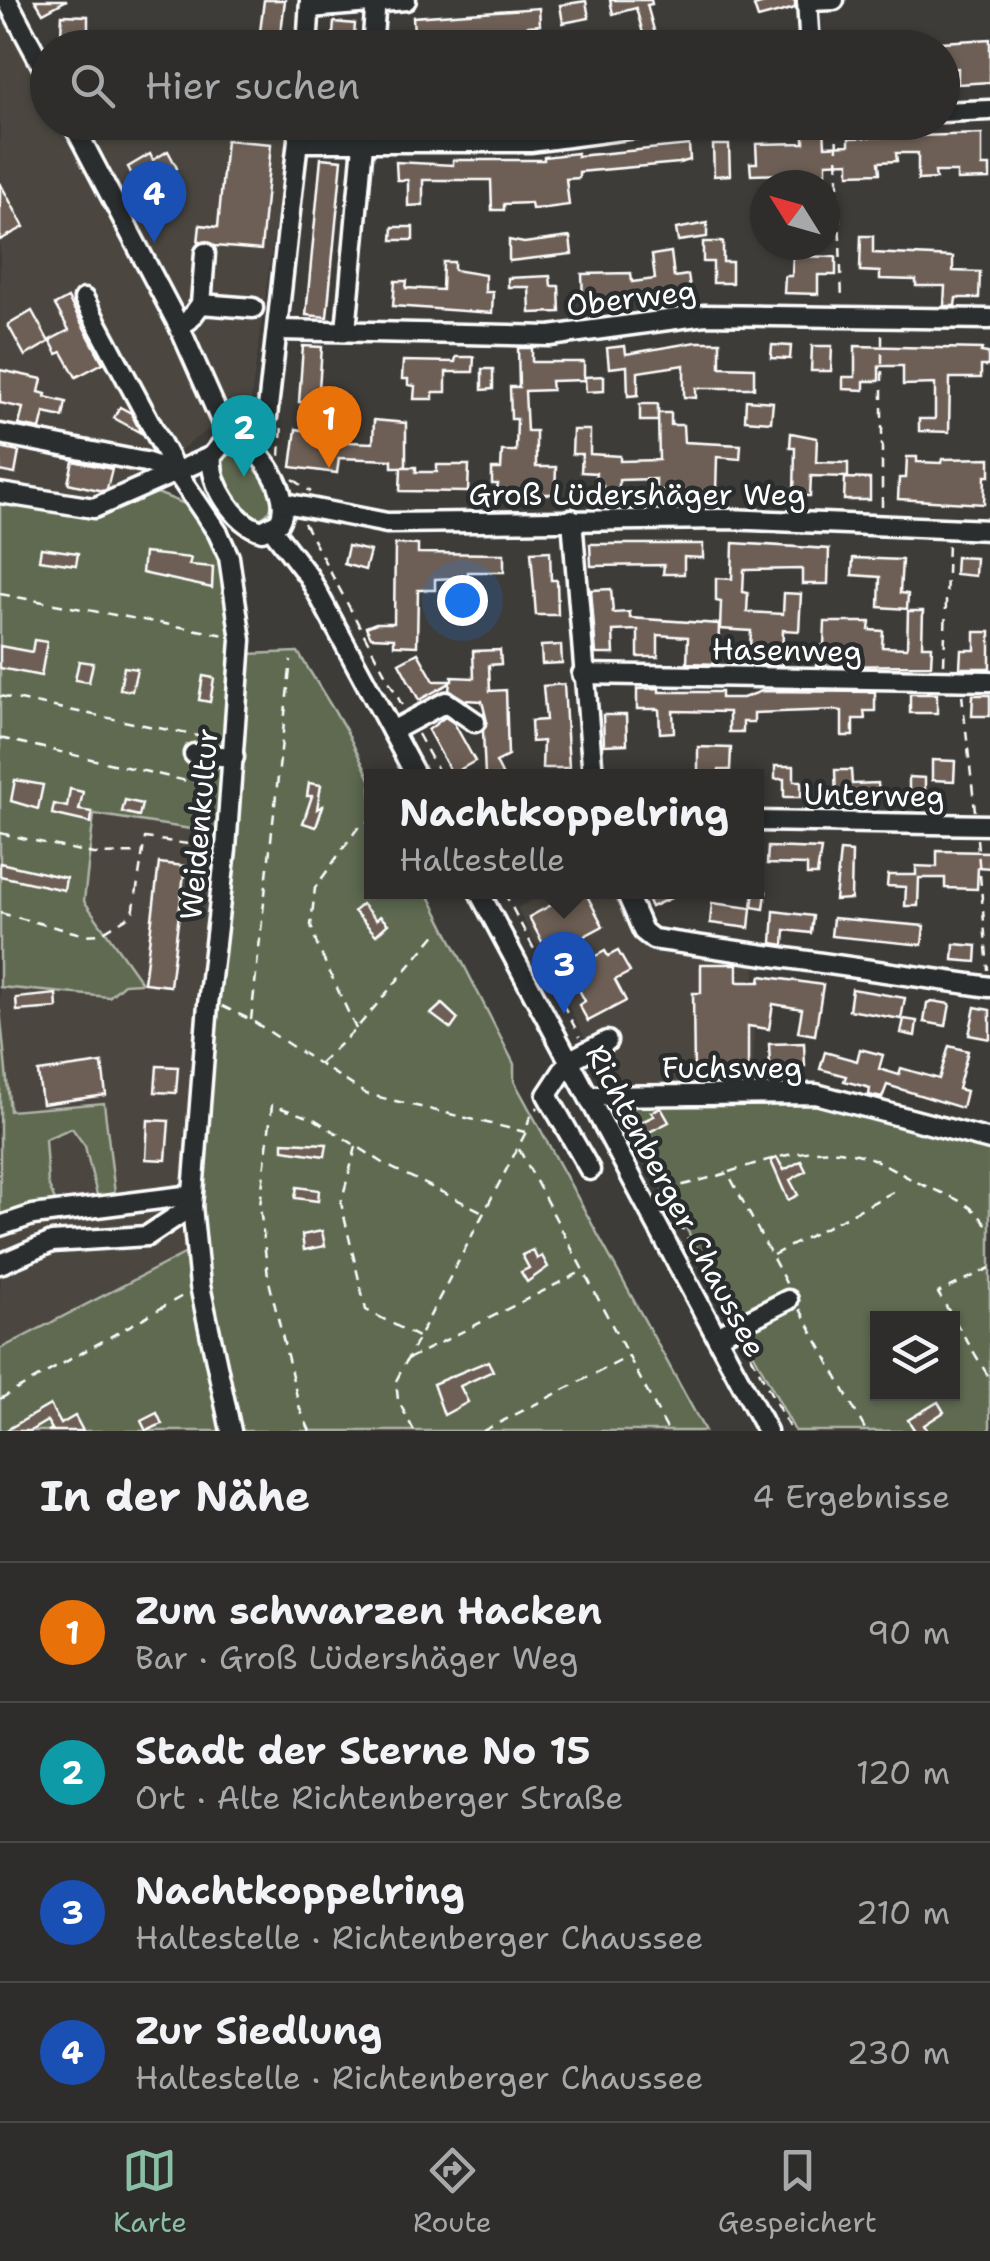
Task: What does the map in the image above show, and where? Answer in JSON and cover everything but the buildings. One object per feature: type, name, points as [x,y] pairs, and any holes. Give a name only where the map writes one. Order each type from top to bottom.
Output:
[{"type":"street","points":[[308,30],[310,4],[406,0]]},
{"type":"street","points":[[809,30],[807,0],[834,0]]},
{"type":"street","points":[[374,30],[376,1]]},
{"type":"street","points":[[7,12],[30,48]]},
{"type":"street","points":[[960,111],[990,110]]},
{"type":"street","points":[[81,140],[179,326],[229,439]]},
{"type":"street","points":[[249,443],[267,417],[299,142],[545,140]]},
{"type":"street","points":[[346,331],[364,142]]},
{"type":"street","points":[[179,326],[201,304],[205,253]]},
{"type":"street","name":"Weidenkultur","points":[[84,299],[177,473],[218,533],[229,557],[241,640],[227,757],[226,850],[208,1004],[192,1200],[200,1286],[231,1431]]},
{"type":"street","points":[[201,304],[253,308]]},
{"type":"street","name":"Oberweg","points":[[279,330],[550,336],[705,315],[990,319]]},
{"type":"street","points":[[0,434],[145,462],[215,481]]},
{"type":"street","points":[[212,456],[215,481],[239,520],[262,531],[272,528],[284,514],[282,492],[249,443],[229,439]]},
{"type":"street","points":[[0,494],[94,508],[212,456],[229,439]]},
{"type":"street","name":"Groß Lüdershäger Weg","points":[[285,503],[386,523],[572,519],[882,524],[990,530]]},
{"type":"street","points":[[572,519],[592,769]]},
{"type":"street","points":[[272,528],[309,578],[412,769]]},
{"type":"street","name":"Hasenweg","points":[[582,674],[990,682]]},
{"type":"street","points":[[392,731],[446,702],[475,722]]},
{"type":"street","points":[[194,754],[227,757]]},
{"type":"street","name":"Unterweg","points":[[764,820],[990,825]]},
{"type":"street","name":"Richtenberger Chaussee","points":[[483,899],[579,1056],[589,1096],[767,1431]]},
{"type":"street","points":[[629,899],[643,931],[653,939],[990,987]]},
{"type":"street","points":[[590,1170],[547,1095],[579,1056],[607,1041]]},
{"type":"street","name":"Fuchsweg","points":[[589,1096],[816,1094],[990,1140]]},
{"type":"street","points":[[0,1226],[32,1215],[192,1200]]},
{"type":"street","points":[[3,1267],[52,1242],[147,1236],[192,1200]]},
{"type":"street","points":[[717,1336],[791,1297]]},
{"type":"path","points":[[837,140],[842,318]]},
{"type":"path","points":[[882,318],[882,524]]},
{"type":"path","points":[[944,681],[948,527]]},
{"type":"path","points":[[0,594],[241,640]]},
{"type":"path","points":[[251,1020],[291,660]]},
{"type":"path","points":[[0,696],[222,741],[227,757]]},
{"type":"path","points":[[0,738],[216,787]]},
{"type":"path","points":[[356,1030],[316,945],[311,925],[315,888],[364,825]]},
{"type":"path","points":[[0,833],[94,854],[143,852]]},
{"type":"path","points":[[0,913],[85,935],[100,934],[133,914],[145,838],[226,850]]},
{"type":"path","points":[[507,899],[579,1056],[610,1096],[790,1431]]},
{"type":"path","points":[[319,1064],[356,1030],[439,931]]},
{"type":"path","points":[[222,1006],[251,1020],[366,1094],[526,1132]]},
{"type":"path","points":[[414,1431],[398,1400],[396,1381],[518,1148],[529,1119],[547,1095]]},
{"type":"path","points":[[310,1431],[300,1409],[266,1259],[260,1206],[272,1104],[314,1119],[433,1190],[483,1212]]},
{"type":"path","points":[[356,1146],[342,1202],[366,1310],[418,1337]]},
{"type":"path","points":[[518,1148],[668,1431]]},
{"type":"path","points":[[662,1191],[786,1154],[847,1152],[890,1166],[969,1204],[990,1230]]},
{"type":"path","points":[[728,1173],[866,1431]]},
{"type":"path","points":[[771,1255],[895,1191]]},
{"type":"path","points":[[990,1268],[938,1294],[990,1379]]},
{"type":"path","points":[[406,1360],[583,1271]]},
{"type":"path","points":[[0,1399],[200,1286]]},
{"type":"path","points":[[482,1431],[629,1357]]},
{"type":"shaded area","points":[[0,8],[30,50],[30,140],[287,140],[250,406],[194,439],[154,471],[157,493],[102,516],[0,502]]},
{"type":"shaded area","points":[[94,813],[223,834],[188,1252],[0,1349],[0,1221],[58,1207],[48,1184],[45,1139],[72,1128],[85,1146],[99,1203],[103,1104],[10,1111],[0,1010],[0,987],[108,997],[84,901]]},
{"type":"shaded area","points":[[535,899],[620,899],[639,936],[755,958],[753,1093],[612,1090],[517,908]]},
{"type":"green space","points":[[236,451],[260,472],[271,495],[272,505],[267,514],[257,519],[238,502],[225,475],[223,459]]},
{"type":"green space","points":[[157,493],[198,509],[219,547],[235,643],[223,834],[94,814],[84,901],[142,983],[124,984],[109,997],[0,987],[0,502],[102,516]]},
{"type":"green space","points":[[298,652],[346,730],[365,769],[364,899],[431,899],[514,1064],[514,1081],[705,1431],[240,1431],[204,1273],[197,1195],[247,654]]},
{"type":"green space","points":[[0,1010],[10,1111],[104,1103],[116,1202],[99,1203],[85,1146],[72,1128],[45,1139],[48,1184],[58,1208],[0,1221]]},
{"type":"green space","points":[[816,1094],[990,1140],[990,1431],[795,1431],[619,1103]]},
{"type":"green space","points":[[188,1252],[226,1431],[0,1431],[0,1349]]},
{"type":"place","name":"Zur Siedlung","points":[[154,243]]},
{"type":"place","name":"Zum schwarzen Hacken","points":[[329,468]]},
{"type":"place","name":"Stadt der Sterne No 15","points":[[244,477]]},
{"type":"place","name":"Nachtkoppelring","points":[[564,1014]]}]
